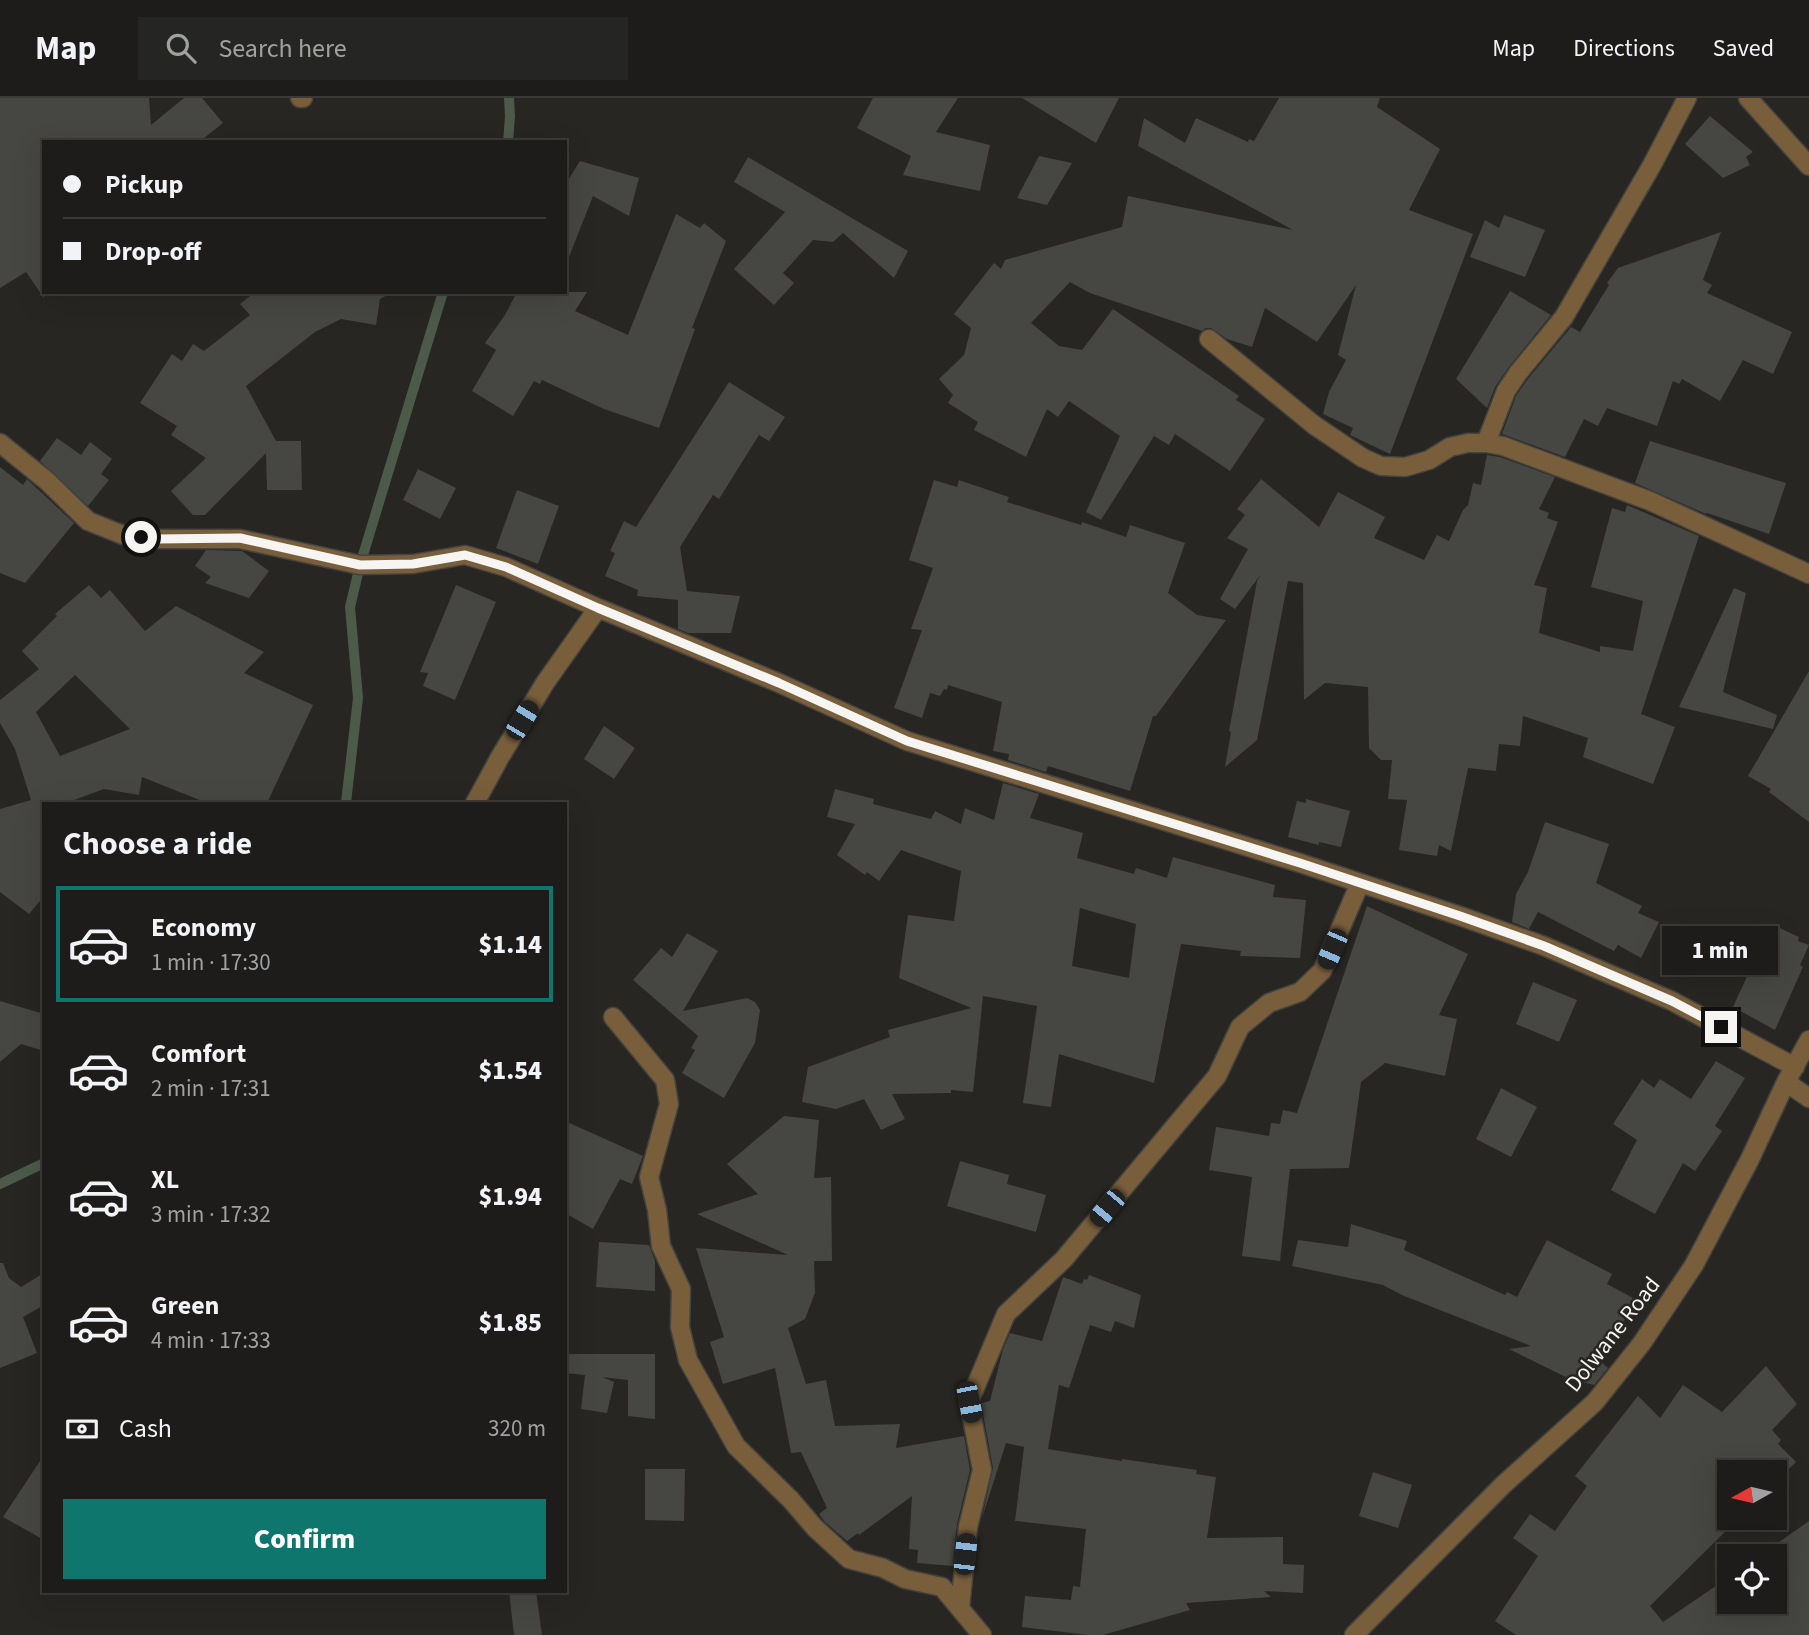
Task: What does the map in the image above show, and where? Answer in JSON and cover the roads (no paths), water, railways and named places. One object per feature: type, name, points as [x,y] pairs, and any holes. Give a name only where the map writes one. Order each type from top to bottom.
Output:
[{"type":"street","points":[[1486,443],[1506,391],[1564,317],[1687,98]]},
{"type":"street","points":[[1748,98],[1809,166]]},
{"type":"street","points":[[1209,339],[1314,425],[1363,458],[1381,466],[1405,467],[1429,460],[1450,447],[1468,443],[1503,446],[1650,501],[1809,574]]},
{"type":"street","points":[[0,443],[47,481],[88,521],[123,535],[158,539],[240,538],[360,565],[413,564],[465,555],[506,567],[779,683],[907,741],[1287,859],[1544,946],[1672,1001],[1791,1075],[1809,1098]]},
{"type":"street","points":[[476,802],[544,683],[598,608]]},
{"type":"street","points":[[960,1608],[968,1527],[982,1470],[969,1402],[1006,1314],[1065,1259],[1217,1076],[1240,1027],[1269,1003],[1300,992],[1322,971],[1360,883]]},
{"type":"street","points":[[613,1017],[665,1080],[669,1104],[649,1177],[657,1210],[661,1246],[681,1289],[681,1327],[688,1360],[736,1446],[791,1500],[815,1528],[849,1559],[883,1568],[905,1579],[942,1587],[982,1635]]},
{"type":"street","name":"Dolwane Road","points":[[1354,1635],[1503,1485],[1595,1402],[1642,1343],[1694,1265],[1751,1159],[1809,1040]]},
{"type":"waterway","points":[[508,140],[509,98]]},
{"type":"waterway","points":[[346,802],[358,698],[350,607],[360,565],[442,294]]},
{"type":"waterway","points":[[0,1184],[42,1164]]}]
